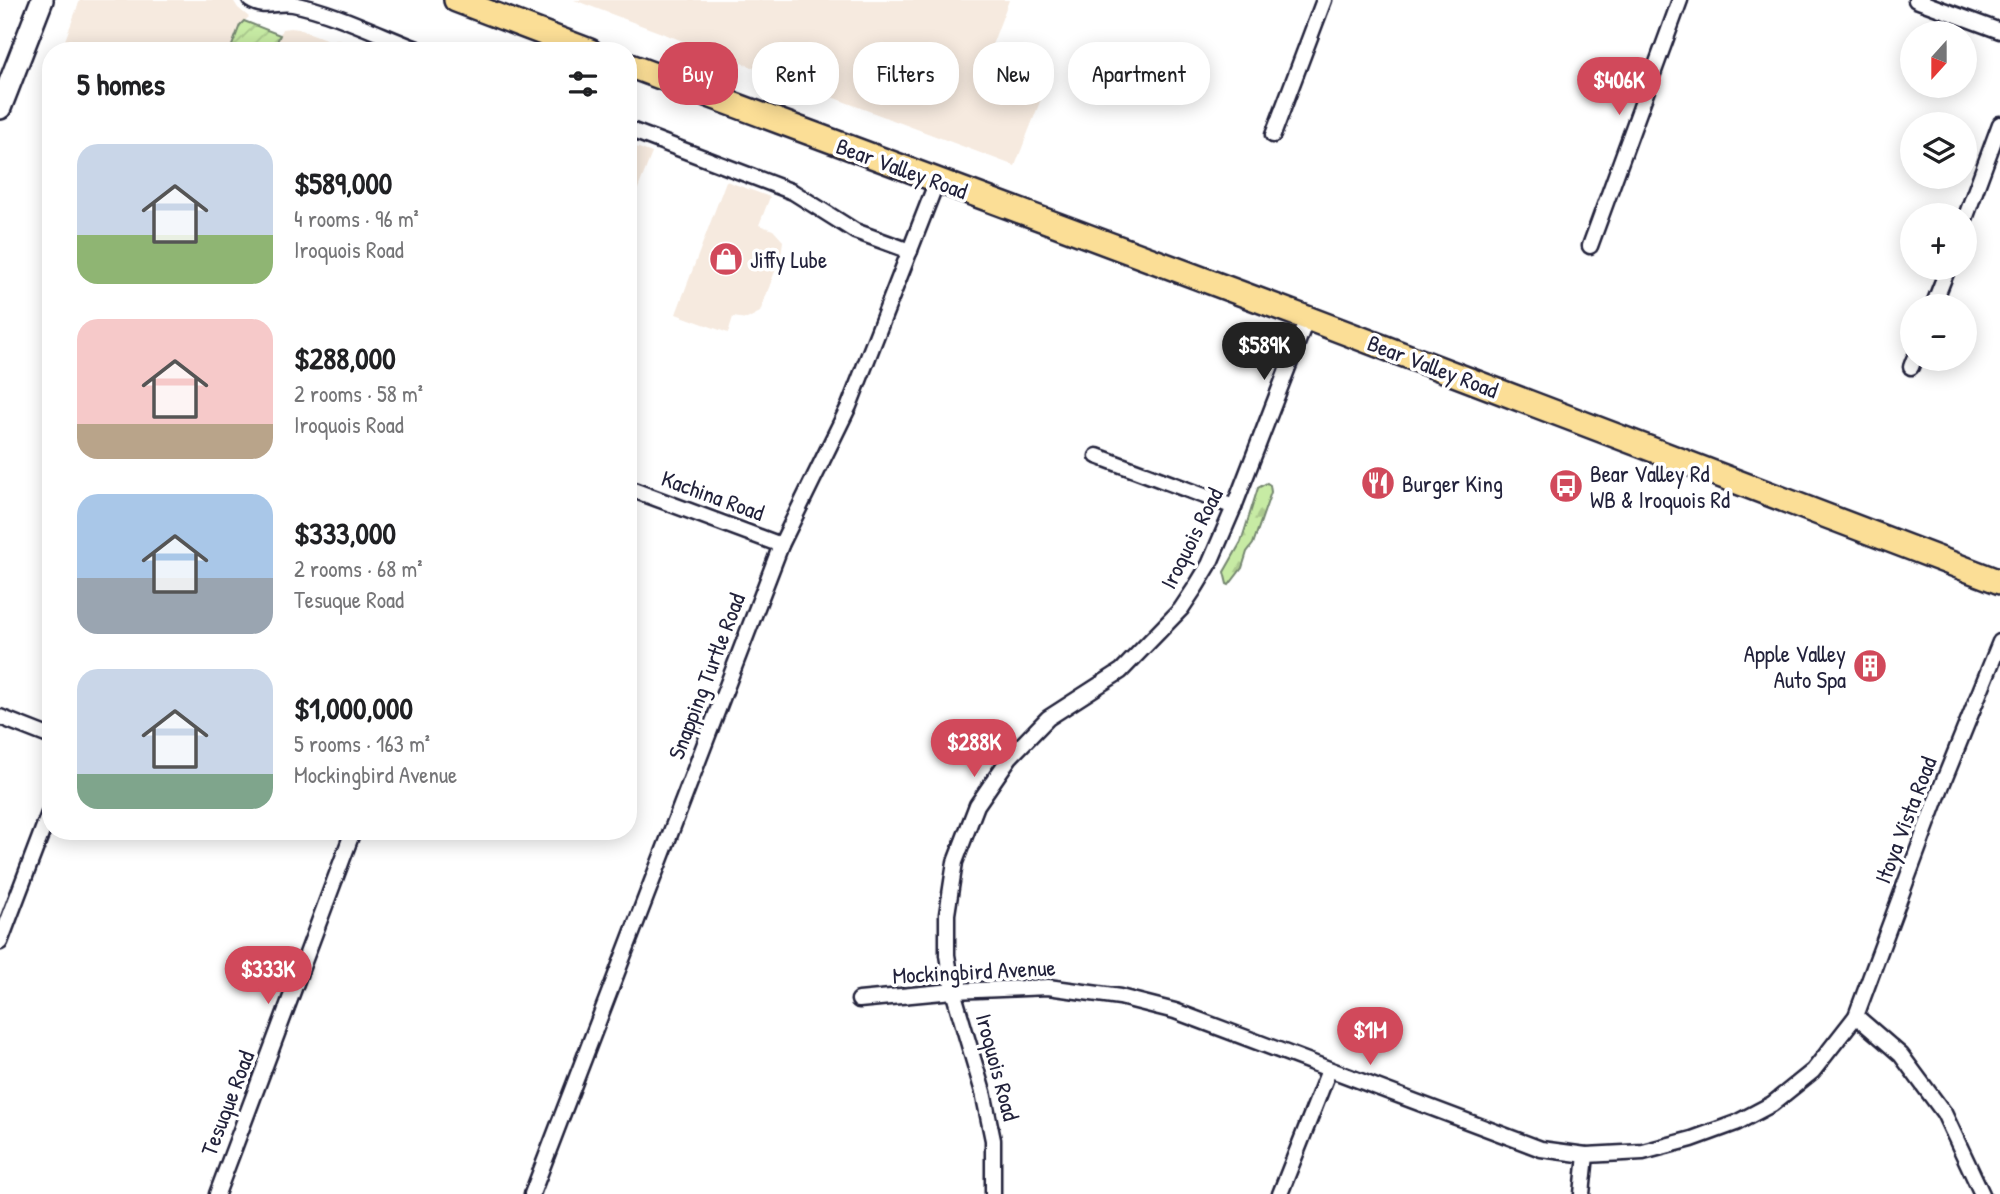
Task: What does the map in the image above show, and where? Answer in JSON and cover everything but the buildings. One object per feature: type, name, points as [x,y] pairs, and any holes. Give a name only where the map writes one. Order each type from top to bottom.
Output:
[{"type":"main road","points":[[456,0],[566,42]]},
{"type":"main road","name":"Bear Valley Road","points":[[637,68],[1307,318],[2000,582]]},
{"type":"street","points":[[0,108],[42,0]]},
{"type":"street","points":[[250,0],[261,5],[289,4],[317,11],[398,42]]},
{"type":"street","points":[[1273,135],[1324,0]]},
{"type":"street","points":[[1590,246],[1680,0]]},
{"type":"street","points":[[1916,0],[2000,31]]},
{"type":"street","points":[[1971,203],[2000,124]]},
{"type":"street","points":[[637,133],[793,192],[855,231],[910,251]]},
{"type":"street","name":"Snapping Turtle Road","points":[[532,1194],[781,545],[849,406],[937,181]]},
{"type":"street","name":"Iroquois Road","points":[[993,1194],[993,1140],[983,1092],[953,990],[947,955],[947,914],[955,862],[977,806],[1010,757],[1048,718],[1121,671],[1181,609],[1209,565],[1234,508],[1307,318]]},
{"type":"street","points":[[1097,456],[1234,508]]},
{"type":"street","name":"Kachina Road","points":[[637,491],[781,545]]},
{"type":"street","name":"Itoya Vista Road","points":[[1856,1016],[1940,790],[2000,642]]},
{"type":"street","points":[[0,717],[42,733]]},
{"type":"street","points":[[0,942],[42,832]]},
{"type":"street","name":"Tesuque Road","points":[[217,1194],[350,840]]},
{"type":"street","name":"Mockingbird Avenue","points":[[859,1000],[953,990],[1048,987],[1120,997],[1175,1011],[1541,1149],[1586,1155],[1643,1152],[1692,1139],[1736,1123],[1772,1104],[1813,1071],[1856,1016]]},
{"type":"street","points":[[1856,1016],[1901,1055],[1944,1112],[1982,1194]]},
{"type":"street","points":[[1280,1194],[1329,1070]]},
{"type":"street","points":[[1583,1194],[1586,1155]]},
{"type":"shaded area","points":[[80,0],[233,0],[249,17],[240,25],[233,42],[64,42]]},
{"type":"shaded area","points":[[574,0],[1009,0],[993,42],[973,42],[973,105],[1039,105],[1015,166],[839,100],[839,42],[752,42],[752,67],[738,62],[738,42],[686,42]]},
{"type":"shaded area","points":[[282,29],[299,29],[331,41],[336,39],[344,42],[277,42]]},
{"type":"shaded area","points":[[637,147],[652,153],[637,191]]},
{"type":"shaded area","points":[[726,181],[770,197],[759,225],[773,230],[783,241],[781,255],[760,312],[747,319],[733,317],[728,333],[676,314]]},
{"type":"green space","points":[[244,21],[280,35],[277,42],[233,42]]},
{"type":"green space","points":[[1267,483],[1271,492],[1253,544],[1247,552],[1242,568],[1229,585],[1224,572],[1241,542],[1258,488]]},
{"type":"place","name":"Jiffy Lube","points":[[726,259]]},
{"type":"place","name":"Burger King","points":[[1378,483]]},
{"type":"place","name":"Bear Valley Rd WB & Iroquois Rd","points":[[1566,486]]},
{"type":"place","name":"Apple Valley Auto Spa","points":[[1870,666]]}]
